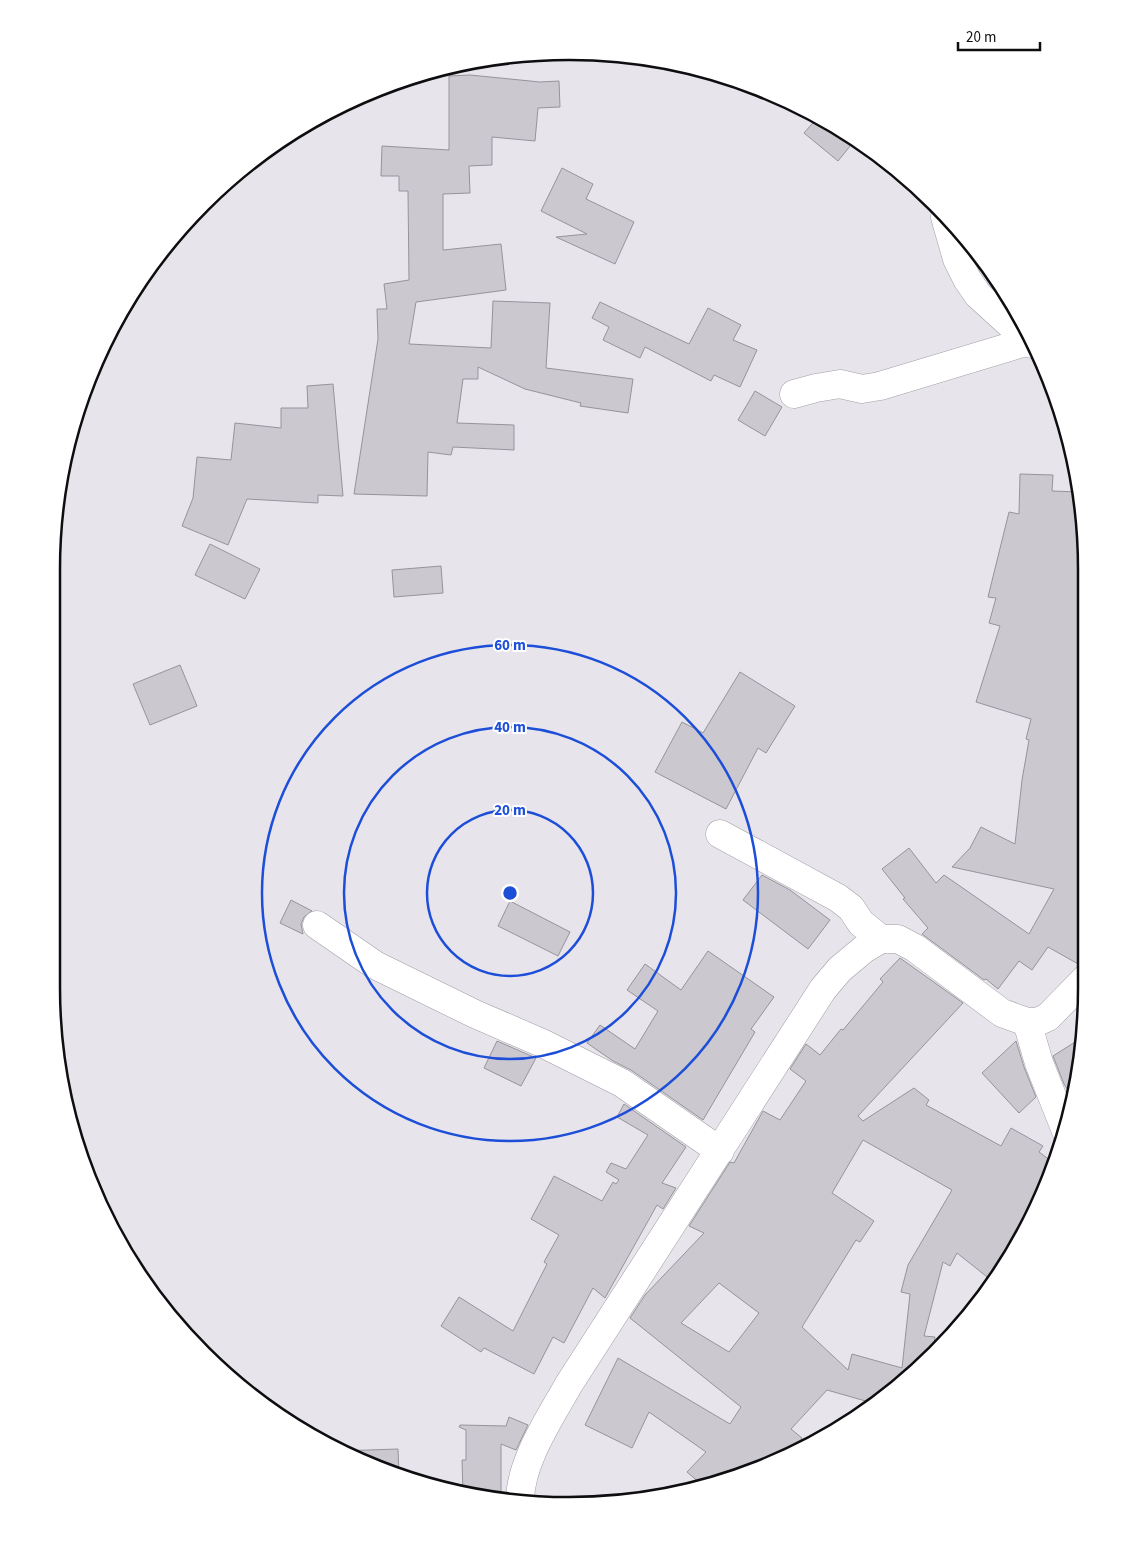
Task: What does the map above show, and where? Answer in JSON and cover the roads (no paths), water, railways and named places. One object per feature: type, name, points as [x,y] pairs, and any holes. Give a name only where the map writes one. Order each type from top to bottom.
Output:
[{"type":"street","points":[[949,229],[957,259],[978,296],[1021,335]]},
{"type":"street","points":[[794,394],[840,384],[862,389],[880,386],[1026,344]]},
{"type":"street","points":[[720,834],[838,898],[851,908],[862,923],[880,939]]},
{"type":"street","points":[[317,925],[375,965],[400,978],[550,1047],[622,1083],[720,1151]]},
{"type":"street","points":[[520,1495],[529,1460],[565,1392],[823,989],[840,969],[864,948],[880,939],[898,939],[915,948],[1002,1013],[1027,1022],[1037,1022],[1048,1016],[1078,986]]},
{"type":"street","points":[[1027,1022],[1039,1063],[1061,1119]]}]
